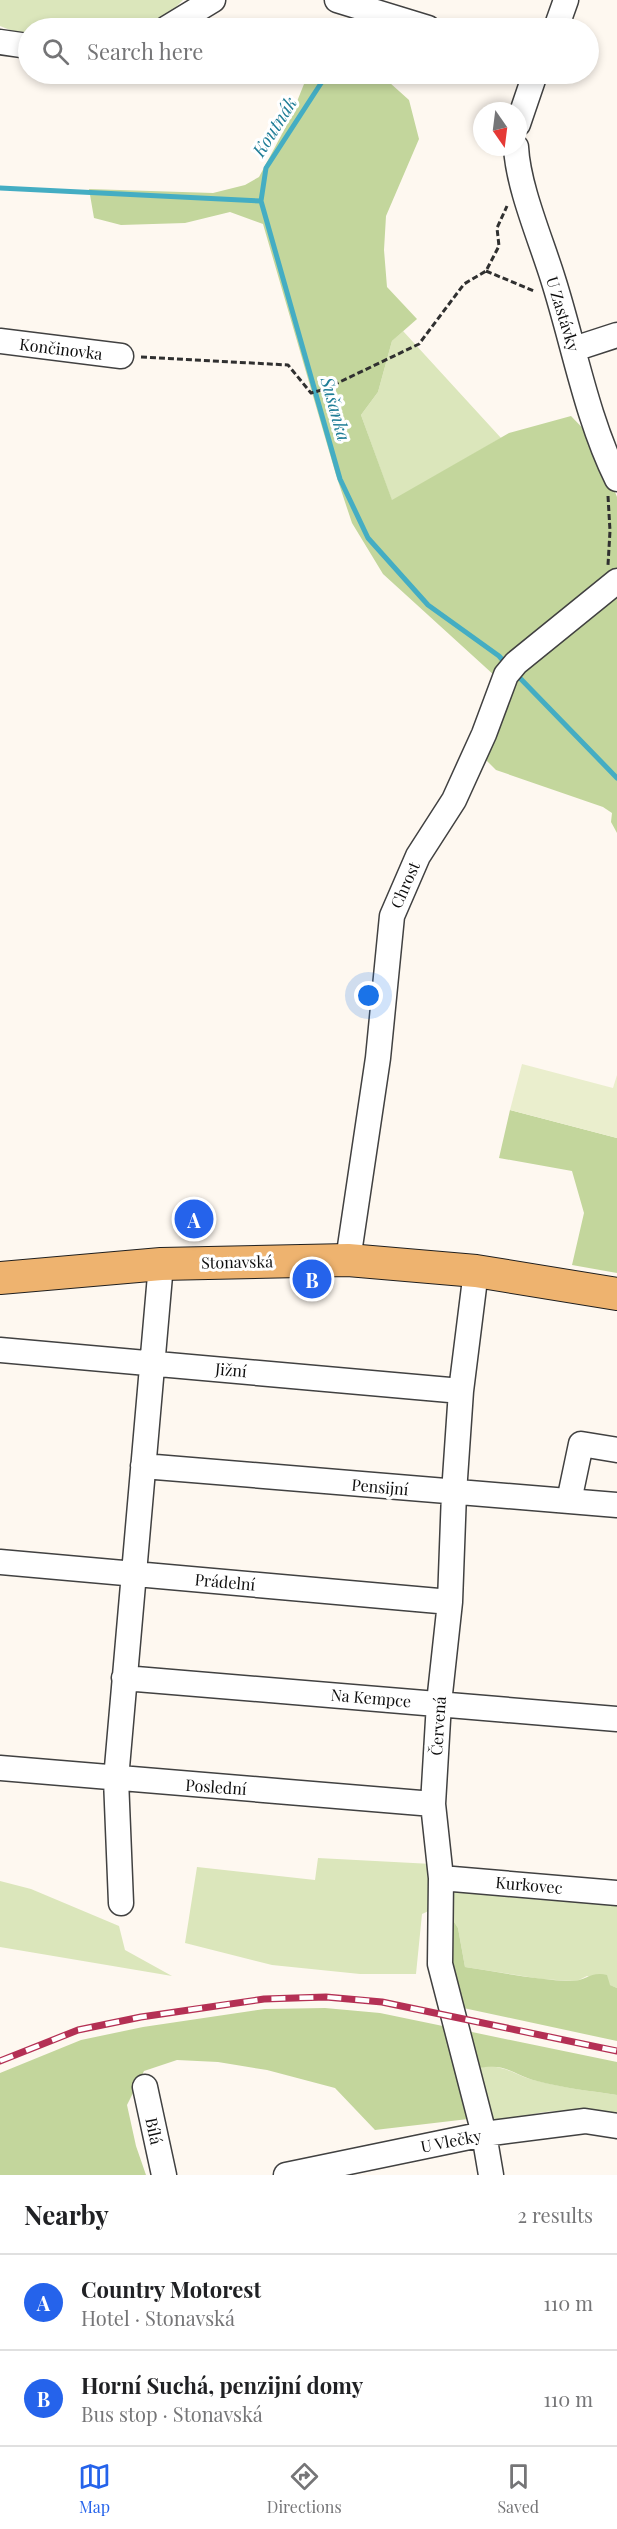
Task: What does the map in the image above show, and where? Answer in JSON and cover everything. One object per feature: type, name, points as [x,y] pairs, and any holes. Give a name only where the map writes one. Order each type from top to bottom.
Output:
[{"type":"main road","name":"Stonavská","points":[[0,1278],[161,1264],[348,1260],[476,1271],[617,1294]]},
{"type":"street","points":[[183,18],[213,0]]},
{"type":"street","points":[[337,0],[396,18]]},
{"type":"street","points":[[560,18],[566,0]]},
{"type":"street","points":[[0,42],[18,45]]},
{"type":"street","points":[[525,102],[532,84]]},
{"type":"street","name":"U Zastávky","points":[[518,156],[612,487]]},
{"type":"street","points":[[574,350],[617,335]]},
{"type":"street","name":"Končinovka","points":[[0,341],[121,356]]},
{"type":"street","name":"Chrost","points":[[348,1260],[378,1058],[392,916],[418,856],[454,800],[511,669],[612,584]]},
{"type":"street","points":[[121,1904],[116,1779],[161,1264]]},
{"type":"street","name":"Červená","points":[[476,1271],[461,1391],[450,1602],[439,1703],[433,1804],[441,1878],[438,1936],[440,1964],[484,2134],[491,2175]]},
{"type":"street","name":"Jižní","points":[[0,1350],[461,1391]]},
{"type":"street","points":[[569,1501],[581,1444],[617,1450]]},
{"type":"street","name":"Pensijní","points":[[143,1466],[617,1505]]},
{"type":"street","name":"Prádelní","points":[[0,1562],[450,1602]]},
{"type":"street","name":"Na Kempce","points":[[124,1678],[617,1719]]},
{"type":"street","name":"Poslední","points":[[0,1768],[433,1804]]},
{"type":"street","name":"Kurkovec","points":[[441,1878],[617,1893]]},
{"type":"street","name":"Bílá","points":[[145,2087],[164,2175]]},
{"type":"street","name":"U Vlečky","points":[[286,2175],[484,2134],[585,2121],[617,2126]]},
{"type":"path","points":[[121,356],[288,364],[311,393],[325,389],[419,344],[464,284],[486,271],[499,246],[497,228],[522,174]]},
{"type":"path","points":[[486,271],[559,302]]},
{"type":"path","points":[[612,487],[610,531],[612,584]]},
{"type":"green space","points":[[0,0],[183,0],[165,18],[18,18],[18,33],[0,26]]},
{"type":"green space","points":[[304,84],[391,84],[409,100],[419,139],[386,216],[384,250],[387,287],[417,319],[392,341],[378,392],[361,415],[392,500],[509,433],[571,416],[595,441],[617,497],[617,833],[611,822],[612,813],[603,807],[496,770],[483,757],[495,676],[383,574],[352,523],[263,224],[230,212],[185,223],[121,225],[94,218],[89,189],[213,193],[245,185],[259,177],[290,119]]},
{"type":"green space","points":[[403,331],[501,438],[392,501],[361,415],[378,392],[392,341]]},
{"type":"green space","points":[[522,1064],[613,1088],[617,1075],[617,1138],[510,1110]]},
{"type":"green space","points":[[510,1110],[617,1138],[617,1273],[572,1265],[584,1213],[572,1171],[499,1158]]},
{"type":"green space","points":[[318,1858],[432,1864],[433,1909],[422,1914],[416,1974],[360,1974],[272,1965],[185,1943],[197,1867],[315,1880]]},
{"type":"green space","points":[[0,1881],[31,1889],[119,1926],[125,1950],[172,1976],[0,1947]]},
{"type":"green space","points":[[463,1887],[540,1900],[617,1900],[617,1988],[587,1976],[577,1981],[541,1979],[465,1967],[458,1928],[449,1914],[448,1895],[453,1889]]},
{"type":"green space","points":[[449,1914],[458,1928],[465,1967],[558,1980],[576,1981],[596,1974],[607,1975],[610,1985],[617,1988],[617,2041],[454,2006]]},
{"type":"green space","points":[[325,2008],[380,2013],[617,2062],[617,2095],[529,2079],[504,2068],[479,2068],[485,2117],[375,2130],[335,2088],[267,2070],[218,2062],[177,2060],[144,2071],[127,2105],[136,2146],[146,2175],[0,2175],[0,2073],[81,2040],[143,2027],[265,2009]]},
{"type":"green space","points":[[489,2066],[548,2083],[617,2095],[617,2118],[586,2112],[563,2111],[502,2119],[485,2117],[478,2068]]},
{"type":"waterway","name":"Koutnák","points":[[261,201],[266,168],[321,84]]},
{"type":"waterway","name":"Sušanka","points":[[0,188],[261,201],[340,479],[368,538],[428,605],[499,656],[507,665]]},
{"type":"waterway","name":"Sušanka","points":[[516,674],[617,778]]},
{"type":"railway","points":[[0,2061],[78,2030],[141,2017],[264,1999],[326,1997],[382,2002],[617,2051]]},
{"type":"place","name":"Country Motorest","points":[[194,1219]]},
{"type":"place","name":"Horní Suchá, penzijní domy","points":[[312,1279]]}]
